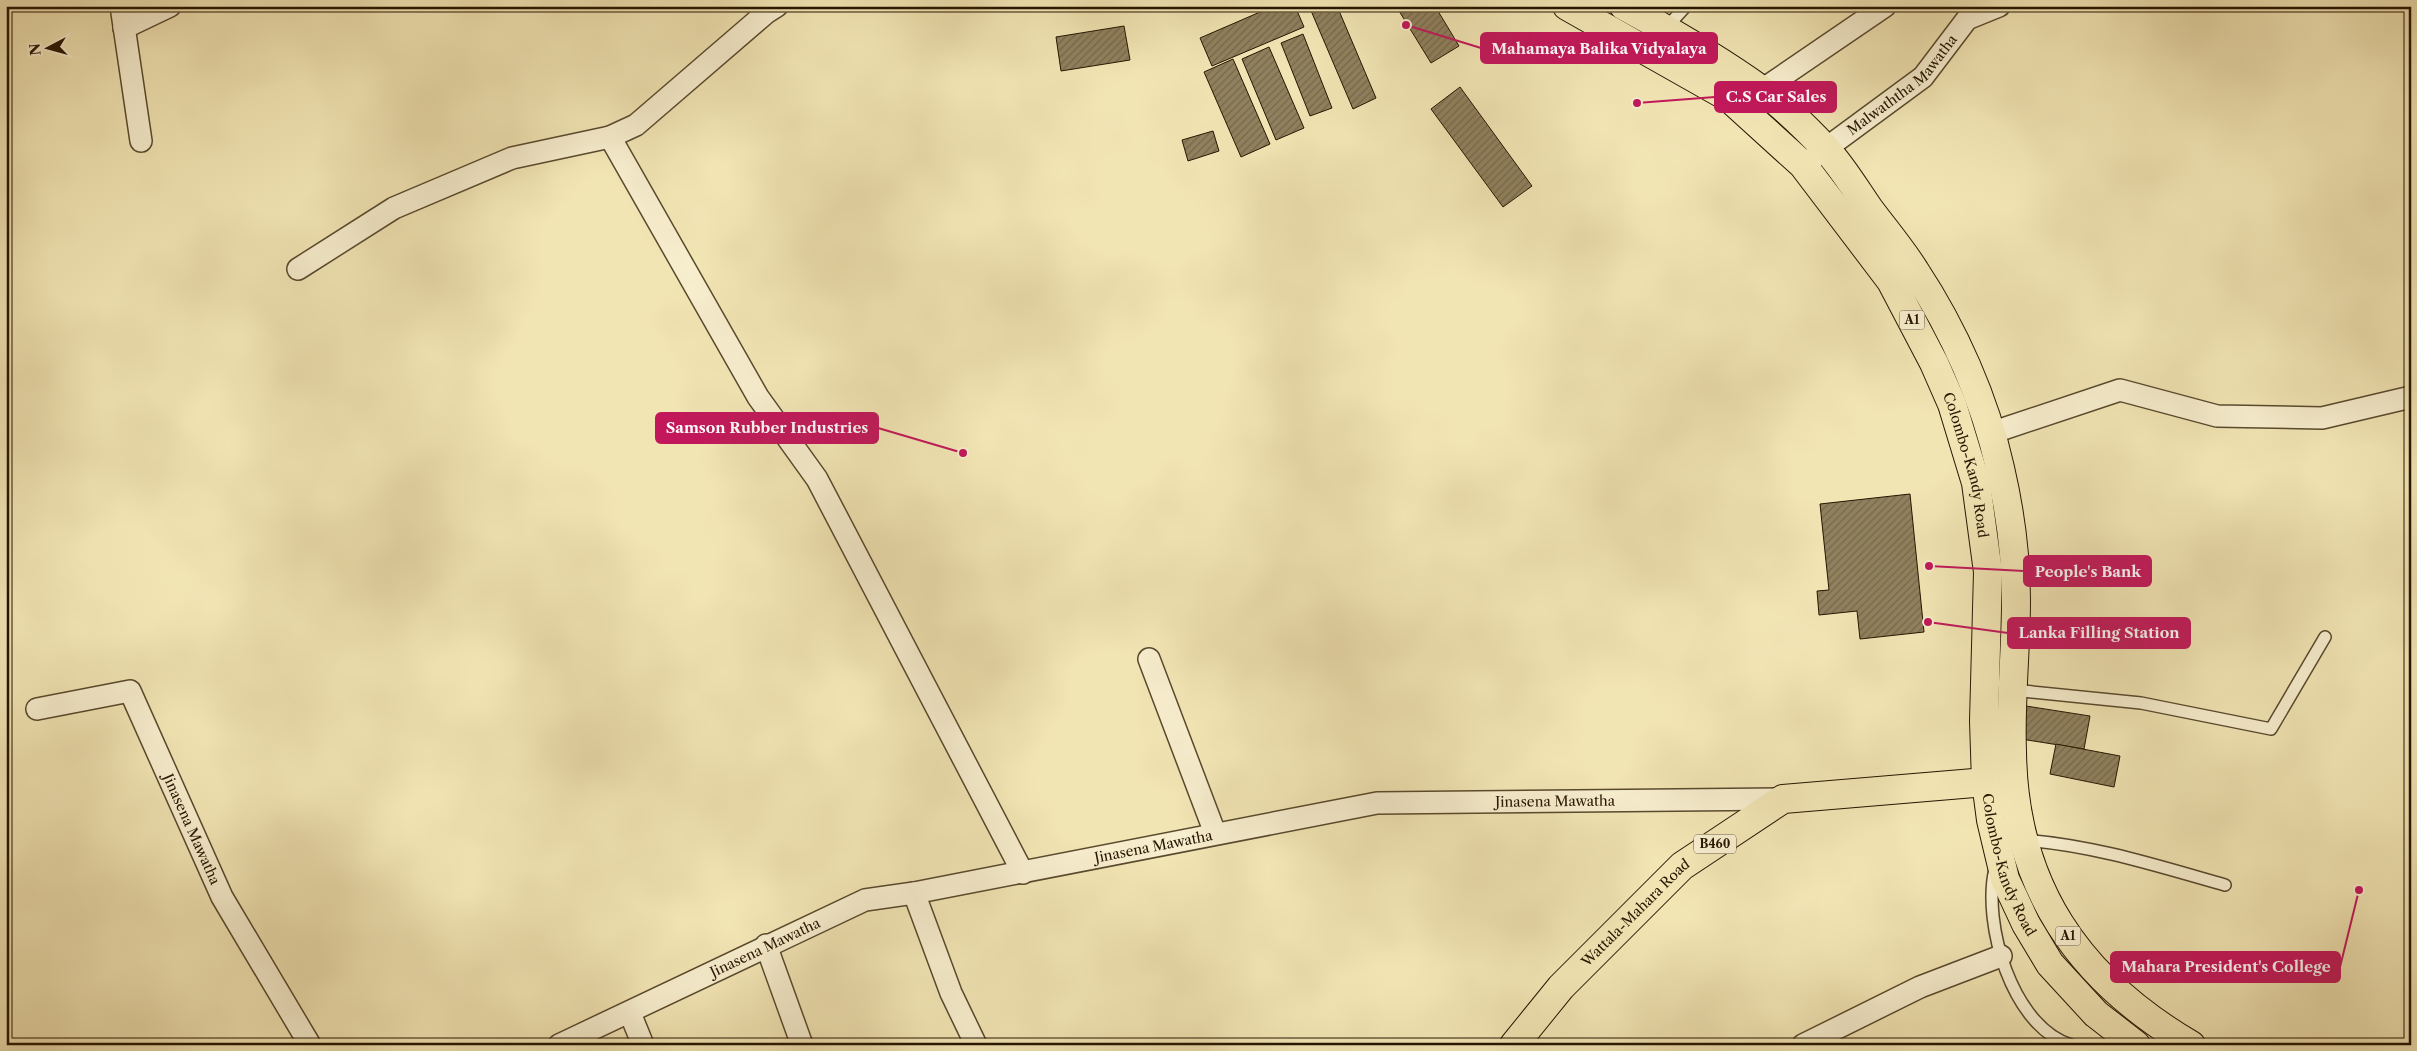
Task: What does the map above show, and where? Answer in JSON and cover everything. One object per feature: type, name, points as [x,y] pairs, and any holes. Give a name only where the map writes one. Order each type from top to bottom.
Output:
[{"type":"main road","name":"Colombo-Kandy Road","points":[[1567,6],[1728,97],[1802,165],[1891,281],[1934,363],[1966,444],[1976,483],[1988,572],[1984,721],[1986,782],[1998,855],[2014,901],[2050,964],[2096,1014],[2136,1045]]},
{"type":"main road","name":"Colombo-Kandy Road","points":[[1624,6],[1666,29],[1762,90],[1826,149],[1916,271],[1957,347],[1991,434],[2000,468],[2013,551],[2016,596],[2012,690],[2013,781],[2023,840],[2035,876],[2053,913],[2092,967],[2128,1003],[2191,1045]]},
{"type":"main road","name":"Wattala-Mahara Road","points":[[1514,1045],[1561,987],[1682,866],[1783,799],[1986,782]]},
{"type":"street","points":[[121,6],[141,141]]},
{"type":"street","points":[[124,28],[170,6]]},
{"type":"street","points":[[298,269],[394,208],[512,158],[610,137],[636,125],[777,6]]},
{"type":"street","points":[[1762,90],[1885,6]]},
{"type":"street","name":"Malwaththa Mawatha","points":[[1802,165],[1923,77],[1967,19],[1999,6]]},
{"type":"street","points":[[610,137],[758,397],[817,479],[1023,872]]},
{"type":"street","points":[[1991,434],[2120,390],[2217,416],[2322,418],[2411,397]]},
{"type":"street","points":[[1150,659],[1215,833]]},
{"type":"street","name":"Jinasena Mawatha","points":[[37,709],[130,691],[222,897],[310,1045]]},
{"type":"street","name":"Jinasena Mawatha","points":[[559,1045],[630,1013],[766,945],[865,900],[914,893],[1377,803],[1783,799]]},
{"type":"street","points":[[914,893],[951,994],[976,1045]]},
{"type":"street","points":[[766,945],[802,1045]]},
{"type":"street","points":[[1803,1045],[1920,988],[2001,956]]},
{"type":"street","points":[[630,1013],[643,1045]]},
{"type":"lane","points":[[1666,29],[1686,6]]},
{"type":"lane","points":[[2012,690],[2141,703],[2271,729],[2325,637]]},
{"type":"lane","points":[[2023,840],[2072,845],[2115,854],[2225,885]]},
{"type":"lane","points":[[1998,855],[1990,891],[1994,927],[2001,956],[2028,1013],[2042,1026],[2071,1045]]},
{"type":"building","points":[[1274,6],[1295,6],[1304,27],[1212,66],[1200,38]]},
{"type":"building","points":[[1309,6],[1337,6],[1376,98],[1353,109]]},
{"type":"building","points":[[1396,6],[1435,6],[1459,46],[1431,63]]},
{"type":"building","points":[[1124,26],[1130,60],[1061,71],[1056,37]]},
{"type":"building","points":[[1303,34],[1332,108],[1310,116],[1281,43]]},
{"type":"building","points":[[1269,47],[1304,128],[1276,140],[1242,59]]},
{"type":"building","points":[[1233,59],[1270,144],[1241,157],[1204,72]]},
{"type":"building","points":[[1460,87],[1532,186],[1503,207],[1431,109]]},
{"type":"building","points":[[1213,131],[1219,151],[1188,161],[1182,140]]},
{"type":"building","points":[[1910,494],[1924,632],[1860,639],[1857,611],[1819,615],[1817,591],[1829,590],[1820,504]]},
{"type":"building","points":[[2026,706],[2090,716],[2084,749],[2021,739]]},
{"type":"building","points":[[2056,744],[2120,756],[2114,787],[2050,774]]},
{"type":"place","name":"Mahamaya Balika Vidyalaya","points":[[1406,25]]},
{"type":"place","name":"C.S Car Sales","points":[[1637,103]]},
{"type":"place","name":"Samson Rubber Industries","points":[[963,453]]},
{"type":"place","name":"People's Bank","points":[[1929,566]]},
{"type":"place","name":"Lanka Filling Station","points":[[1928,622]]},
{"type":"place","name":"Mahara President's College","points":[[2359,890]]}]
